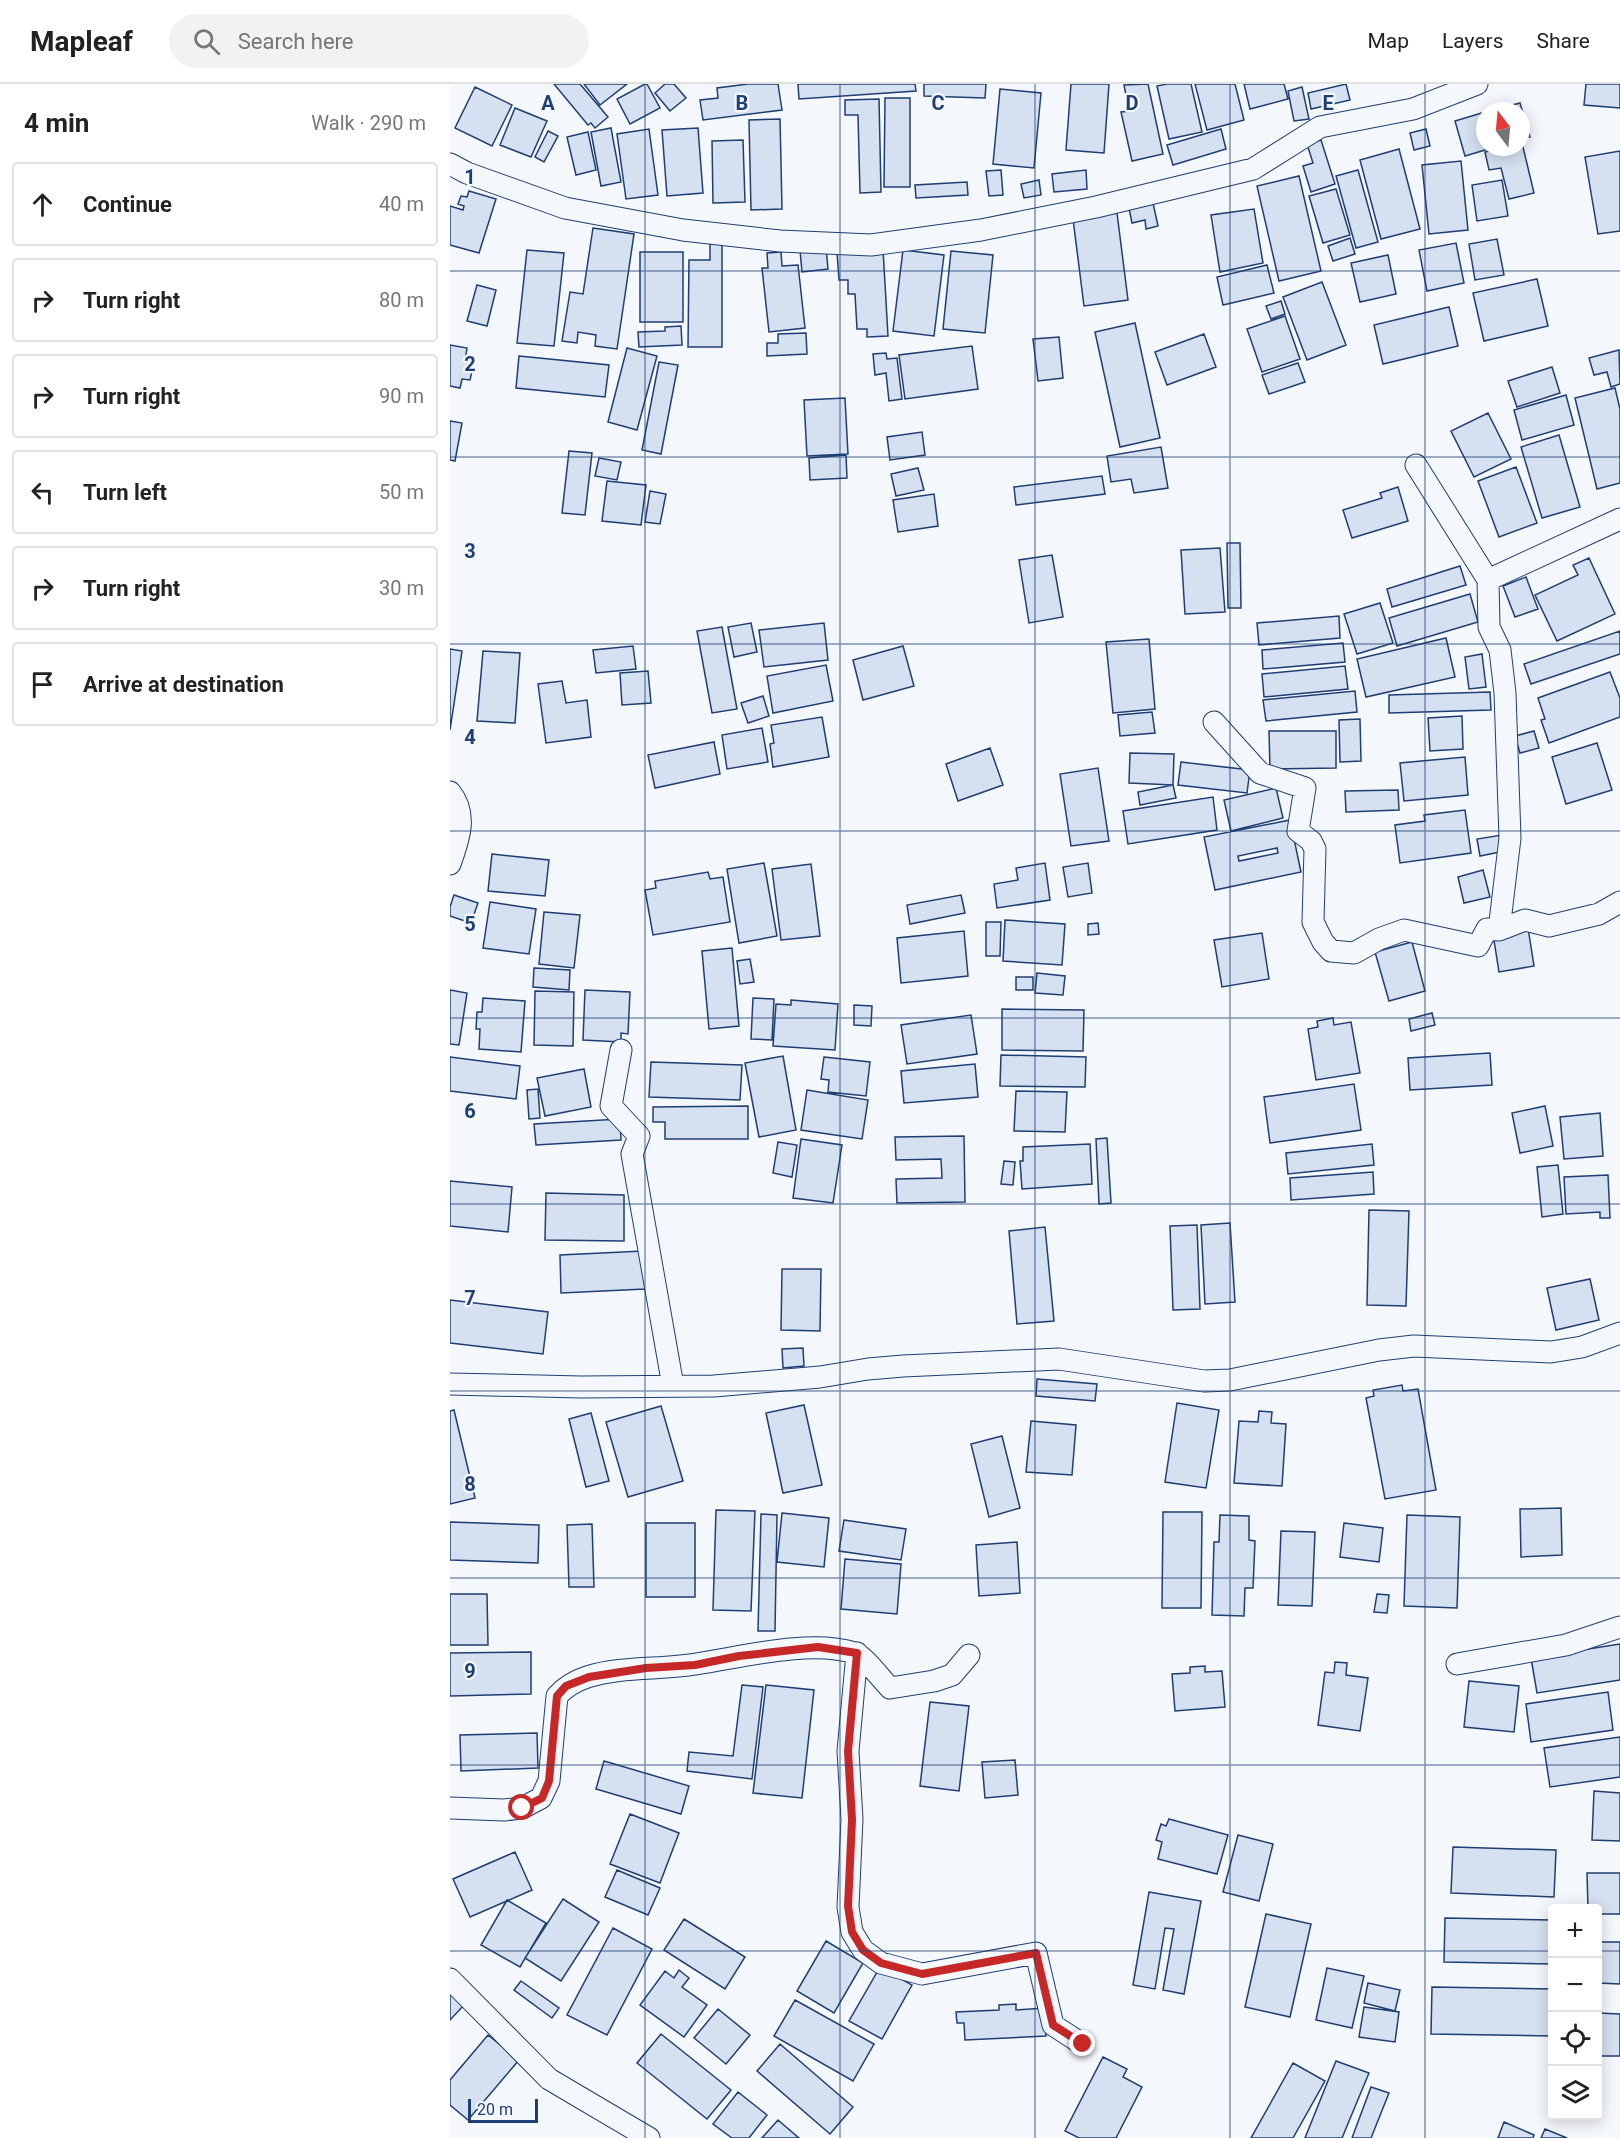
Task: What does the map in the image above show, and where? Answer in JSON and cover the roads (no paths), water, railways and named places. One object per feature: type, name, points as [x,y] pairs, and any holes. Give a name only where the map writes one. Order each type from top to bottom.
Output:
[{"type":"street","points":[[450,164],[467,173],[565,208],[694,231],[780,241],[871,245],[981,230],[1084,209],[1253,169],[1320,127],[1413,109],[1477,84]]},
{"type":"street","points":[[1416,465],[1488,580],[1489,627],[1500,650],[1505,693],[1510,827],[1499,930]]},
{"type":"street","points":[[1488,580],[1620,519]]},
{"type":"street","points":[[1214,722],[1260,773],[1305,788],[1298,831],[1311,841],[1315,849],[1313,922],[1323,942],[1331,951],[1354,954],[1379,939],[1404,930],[1478,946],[1487,929],[1499,930],[1525,920],[1549,926],[1599,914],[1620,902]]},
{"type":"street","points":[[450,792],[458,801],[461,817],[460,835],[450,864]]},
{"type":"street","points":[[621,1050],[611,1106],[639,1137],[632,1154],[673,1386]]},
{"type":"street","points":[[450,1384],[714,1386],[808,1378],[903,1366],[1059,1359],[1185,1379],[1230,1380],[1379,1350],[1414,1346],[1551,1352],[1582,1347],[1620,1334]]},
{"type":"street","points":[[1457,1664],[1566,1645],[1620,1627]]},
{"type":"street","points":[[450,1808],[513,1809],[532,1804],[542,1798],[549,1781],[557,1696],[566,1686],[589,1677],[646,1668],[695,1665],[739,1656],[818,1647],[857,1653],[890,1688],[934,1681],[952,1675],[969,1655]]},
{"type":"street","points":[[857,1653],[848,1751],[852,1820],[848,1906],[852,1932],[863,1950],[881,1963],[922,1974],[1036,1953],[1053,2025],[1083,2044]]},
{"type":"street","points":[[450,1979],[549,2079],[650,2138]]}]
